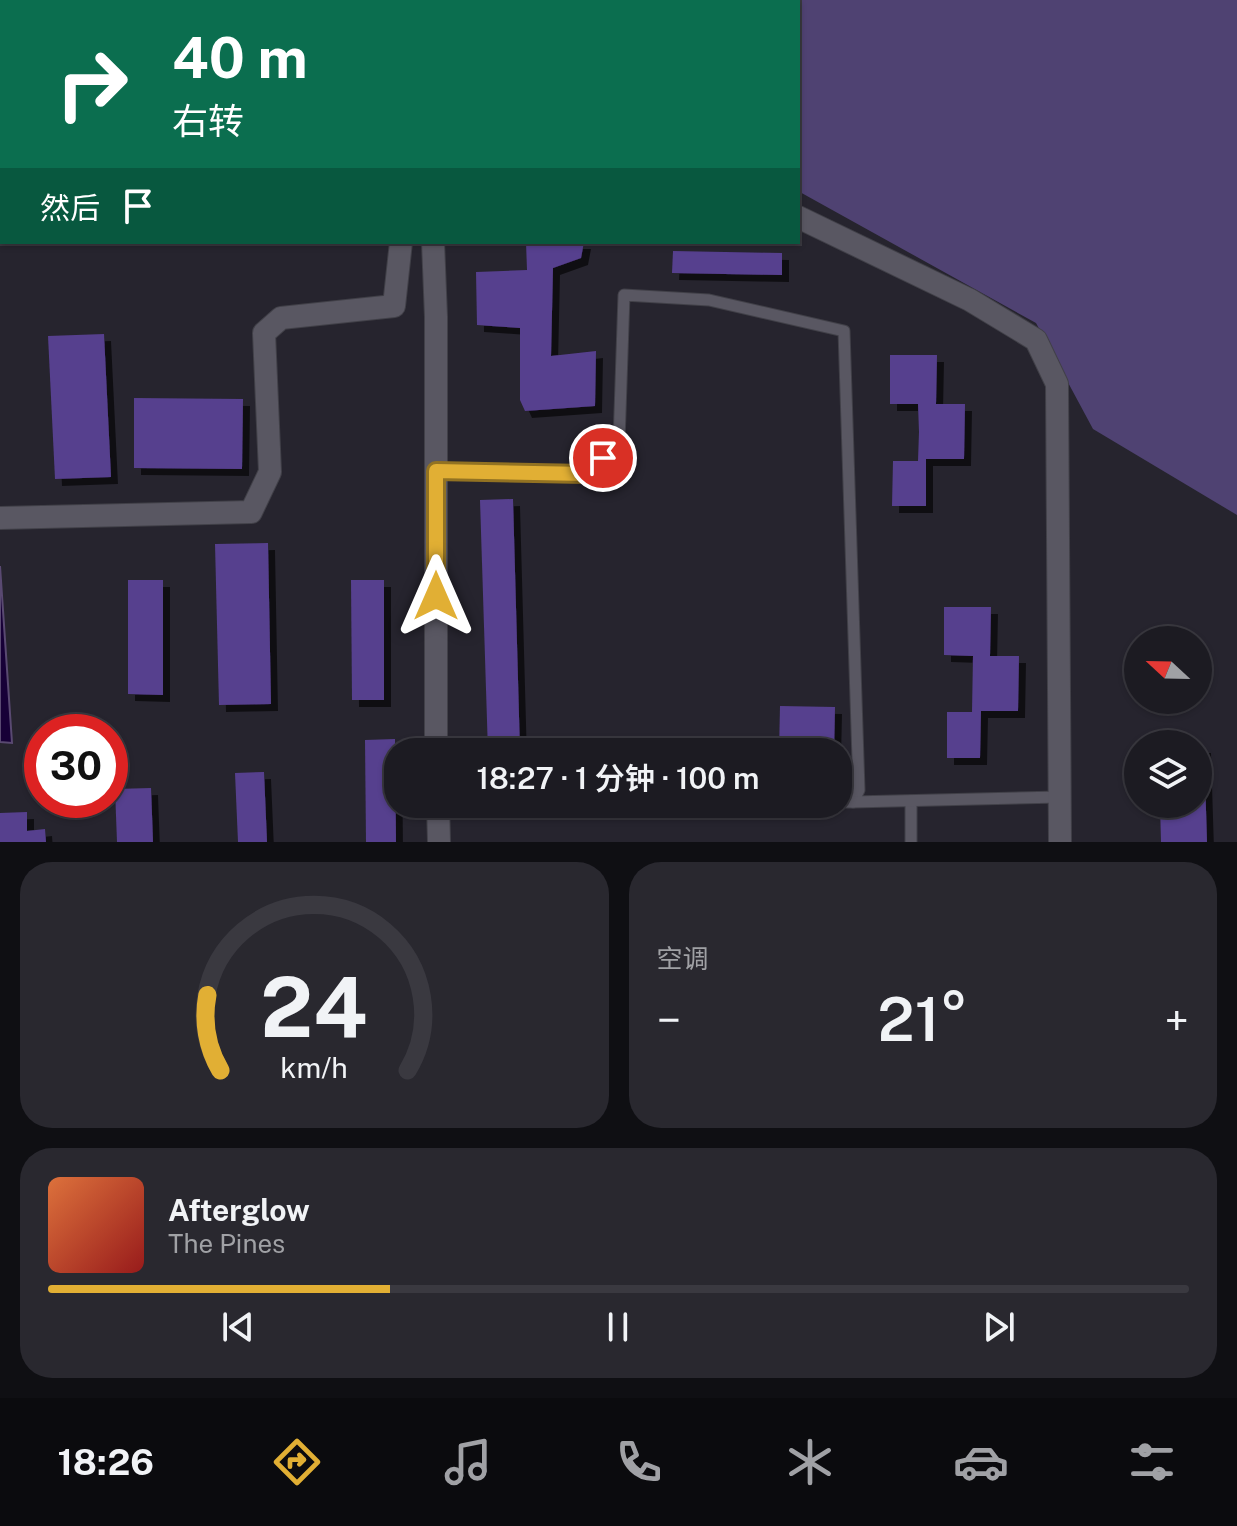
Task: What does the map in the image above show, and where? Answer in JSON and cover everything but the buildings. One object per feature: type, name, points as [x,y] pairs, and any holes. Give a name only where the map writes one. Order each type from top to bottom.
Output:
[{"type":"street","points":[[800,218],[970,300],[1036,340],[1057,384],[1060,842]]},
{"type":"street","points":[[0,518],[251,512],[270,472],[264,333],[281,318],[394,306],[401,244]]},
{"type":"street","points":[[433,244],[436,738]]},
{"type":"street","points":[[438,818],[439,842]]},
{"type":"lane","points":[[436,471],[586,474],[619,442],[624,295],[709,300],[844,331],[859,790],[853,802],[1060,797]]},
{"type":"lane","points":[[911,801],[911,842]]},
{"type":"shaded area","points":[[800,0],[1237,0],[1237,515],[1093,429],[1036,323],[800,192]]},
{"type":"shaded area","points":[[0,566],[12,743],[0,742]]},
{"type":"route","points":[[436,596],[436,471],[586,474],[603,458]]}]
